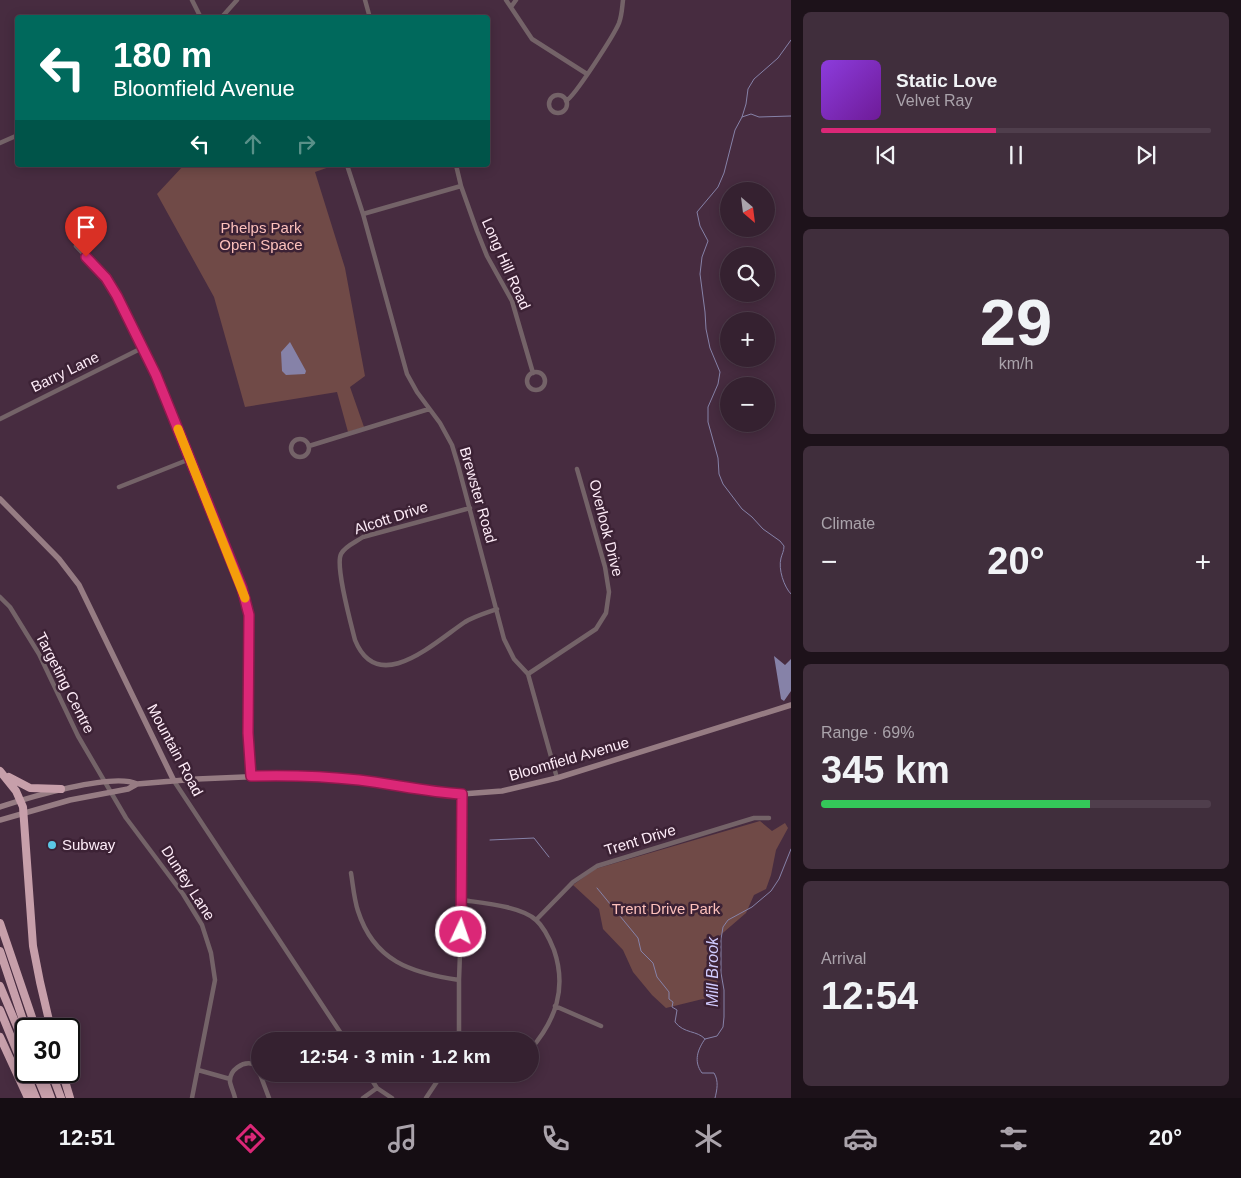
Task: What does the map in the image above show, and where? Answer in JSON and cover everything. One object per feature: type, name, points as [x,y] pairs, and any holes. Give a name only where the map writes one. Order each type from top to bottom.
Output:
[{"type":"highway","points":[[2,773],[30,788],[61,789]]},
{"type":"highway","points":[[2,773],[14,787],[21,800],[24,813],[33,946],[48,1018]]},
{"type":"highway","points":[[0,923],[32,1018]]},
{"type":"highway","points":[[0,951],[22,1018]]},
{"type":"highway","points":[[0,986],[15,1022]]},
{"type":"highway","points":[[0,1010],[36,1098]]},
{"type":"highway","points":[[0,1038],[28,1098]]},
{"type":"highway","points":[[40,1083],[46,1098]]},
{"type":"highway","points":[[45,1083],[51,1098]]},
{"type":"highway","points":[[55,1083],[61,1098]]},
{"type":"highway","points":[[66,1083],[70,1098]]},
{"type":"main road","name":"Mountain Road","points":[[0,499],[59,559],[79,585],[174,781]]},
{"type":"main road","name":"Bloomfield Avenue","points":[[0,820],[64,802],[128,789],[137,784],[251,776],[333,777],[462,794],[502,791],[557,778],[791,705]]},
{"type":"main road","name":"Bloomfield Avenue","points":[[0,807],[61,789],[106,782],[129,781],[137,784]]},
{"type":"main road","points":[[61,789],[64,802]]},
{"type":"street","points":[[192,0],[199,15]]},
{"type":"street","points":[[224,15],[237,0]]},
{"type":"street","points":[[365,0],[369,15]]},
{"type":"street","points":[[506,0],[532,39],[587,74]]},
{"type":"street","points":[[511,7],[516,0]]},
{"type":"street","points":[[566,101],[571,98],[618,26],[623,0]]},
{"type":"street","points":[[0,143],[15,136]]},
{"type":"street","name":"Brewster Road","points":[[348,167],[407,374],[417,392],[440,423],[452,445],[504,639],[514,659],[528,674],[557,778]]},
{"type":"street","name":"Long Hill Road","points":[[456,167],[461,186],[484,248],[512,301],[533,373]]},
{"type":"street","points":[[362,214],[461,186]]},
{"type":"street","points":[[76,246],[106,278],[117,296],[156,375],[242,588],[249,615],[248,733],[251,776]]},
{"type":"street","name":"Barry Lane","points":[[0,419],[142,348]]},
{"type":"street","points":[[309,446],[429,409]]},
{"type":"street","points":[[119,487],[190,459]]},
{"type":"street","name":"Overlook Drive","points":[[528,674],[596,629],[606,613],[609,592],[605,566],[578,469]]},
{"type":"street","name":"Alcott Drive","points":[[470,508],[363,537],[350,544],[341,555],[339,568],[354,640],[359,651],[367,659],[378,665],[393,664],[411,660],[465,623],[497,609]]},
{"type":"street","name":"Targeting Centre","points":[[0,597],[10,607],[39,654],[78,736],[106,782]]},
{"type":"street","name":"Mountain Road","points":[[174,781],[340,1032]]},
{"type":"street","name":"Dunfey Lane","points":[[106,782],[133,828],[183,894],[202,926],[211,953],[215,980],[192,1098]]},
{"type":"street","points":[[459,1032],[462,794]]},
{"type":"street","name":"Trent Drive","points":[[536,920],[573,882],[597,866],[754,818],[769,818]]},
{"type":"street","points":[[351,873],[358,911],[370,938],[386,955],[407,968],[433,976],[459,980]]},
{"type":"street","points":[[462,900],[498,904],[521,912],[536,920],[550,941],[558,963],[561,986],[553,1014],[539,1036]]},
{"type":"street","points":[[555,1006],[601,1026]]},
{"type":"street","points":[[236,1098],[230,1079],[232,1073],[239,1066],[248,1062],[251,1063]]},
{"type":"street","points":[[198,1070],[230,1079]]},
{"type":"street","points":[[263,1082],[269,1098]]},
{"type":"street","points":[[374,1082],[378,1088],[392,1098]]},
{"type":"street","points":[[426,1098],[437,1082]]},
{"type":"street","points":[[363,1098],[378,1088]]},
{"type":"green space","name":"Phelps Park Open Space","points":[[182,167],[329,167],[315,172],[345,268],[365,376],[350,387],[364,427],[348,432],[337,392],[245,407],[214,297],[157,194]]},
{"type":"green space","name":"Trent Drive Park","points":[[760,821],[772,831],[785,823],[788,828],[776,850],[766,889],[754,895],[746,913],[717,938],[713,944],[719,995],[666,1008],[652,995],[633,972],[623,950],[603,929],[599,909],[573,885],[595,869]]},
{"type":"shaded area","points":[[290,342],[306,371],[305,374],[286,375],[282,371],[281,352]]},
{"type":"shaded area","points":[[774,656],[785,665],[791,659],[791,691],[784,701],[781,699]]},
{"type":"waterway","name":"Mill Brook","points":[[791,40],[778,58],[754,79],[748,89],[746,104],[735,130],[724,173],[718,187],[697,212],[700,226],[708,241],[702,257],[700,274],[706,329],[710,348],[720,372],[718,384],[708,407],[708,422],[718,458],[719,474],[723,484],[742,509],[784,546],[780,562],[781,572],[786,587],[791,594]]},
{"type":"waterway","name":"Mill Brook","points":[[742,117],[751,114],[759,117],[791,116]]},
{"type":"waterway","points":[[490,840],[534,838],[549,857]]},
{"type":"waterway","name":"Mill Brook","points":[[715,1098],[716,1076],[714,1073],[702,1073],[697,1060],[700,1047],[705,1039],[717,1036],[723,1027],[724,990],[721,973],[723,927],[728,920],[752,907],[771,891],[779,879],[791,849]]},
{"type":"waterway","points":[[597,888],[638,938],[641,951],[653,963],[657,977],[669,992],[669,999],[673,1002],[672,1007],[677,1010],[675,1022],[682,1028],[705,1039]]},
{"type":"slow traffic","points":[[178,429],[245,598]]},
{"type":"place","name":"Subway","points":[[52,845]]},
{"type":"route","points":[[86,257],[106,278],[117,296],[156,375],[242,588],[249,615],[248,733],[251,776],[333,777],[462,794],[461,932]]}]
